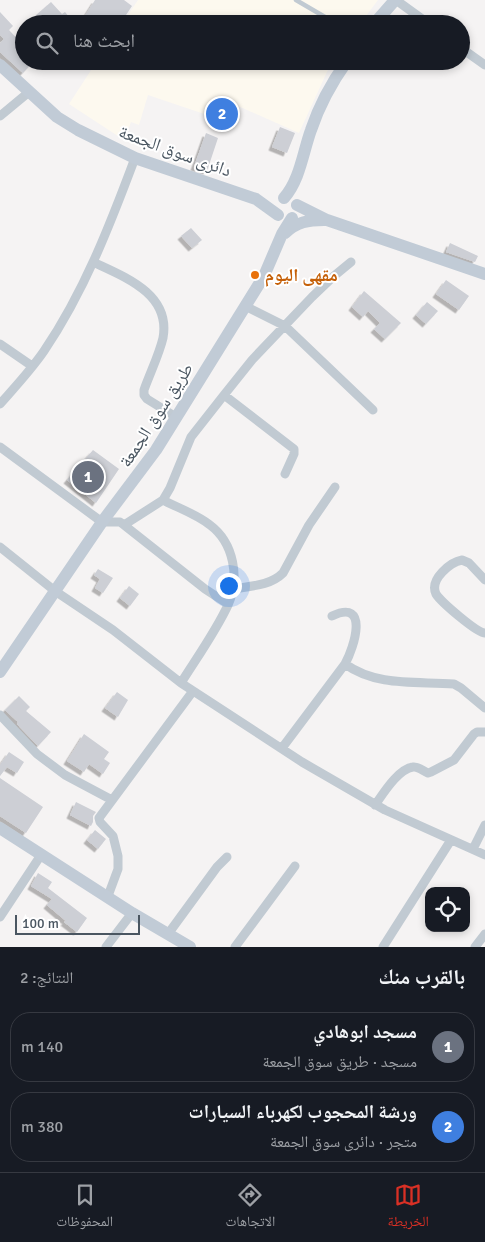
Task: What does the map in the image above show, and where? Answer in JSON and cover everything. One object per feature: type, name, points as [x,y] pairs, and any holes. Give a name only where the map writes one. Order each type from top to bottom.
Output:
[{"type":"street","points":[[382,15],[396,0],[417,15]]},
{"type":"street","points":[[470,54],[485,65]]},
{"type":"street","name":"دائرى سوق الجمعة","points":[[0,65],[57,117],[135,158],[288,209]]},
{"type":"street","points":[[279,241],[312,127],[321,106],[342,70]]},
{"type":"street","points":[[0,116],[29,92]]},
{"type":"street","points":[[0,404],[32,366],[55,333],[105,237],[135,158]]},
{"type":"street","points":[[295,182],[305,204],[322,218]]},
{"type":"street","points":[[288,209],[322,218],[485,274]]},
{"type":"street","points":[[279,241],[287,231],[299,223],[322,218]]},
{"type":"street","name":"طريق سوق الجمعة","points":[[0,672],[102,522],[143,470],[264,276],[279,241]]},
{"type":"street","points":[[93,262],[126,278],[145,290],[157,303],[163,317],[163,339],[144,390],[144,396],[176,417]]},
{"type":"street","points":[[124,525],[163,500],[170,488],[191,437],[224,395],[252,360],[328,281],[351,262]]},
{"type":"street","points":[[245,306],[286,326],[373,410]]},
{"type":"street","points":[[0,344],[32,366]]},
{"type":"street","points":[[224,395],[294,449],[294,454],[285,474]]},
{"type":"street","points":[[0,446],[102,522],[120,522],[191,578],[228,604]]},
{"type":"street","points":[[232,589],[277,579],[283,573],[309,525],[336,487]]},
{"type":"street","points":[[163,500],[211,526],[226,542],[232,559],[234,578],[228,604],[181,684]]},
{"type":"street","points":[[0,547],[55,591],[113,630],[181,684],[302,762],[375,805],[485,855]]},
{"type":"street","points":[[485,580],[468,563],[462,560],[449,566],[436,580],[435,586],[436,593],[459,616],[480,632],[485,633]]},
{"type":"street","points":[[282,748],[345,664],[355,643],[357,622],[353,616],[347,612],[332,616]]},
{"type":"street","points":[[345,664],[361,674],[390,681],[454,684],[485,708]]},
{"type":"street","points":[[108,896],[118,868],[118,856],[113,836],[98,820],[100,815],[194,691]]},
{"type":"street","points":[[0,715],[36,754],[65,776],[112,800]]},
{"type":"street","points":[[375,805],[387,788],[403,772],[411,767],[416,767],[428,773],[437,769],[454,760],[474,734],[485,732]]},
{"type":"street","points":[[473,849],[485,825]]},
{"type":"street","points":[[0,828],[190,947]]},
{"type":"street","points":[[382,947],[451,840]]},
{"type":"street","points":[[0,917],[41,855]]},
{"type":"street","points":[[168,934],[217,867],[227,857]]},
{"type":"street","points":[[235,947],[295,866]]},
{"type":"street","points":[[106,947],[132,912]]},
{"type":"street","points":[[475,947],[485,934]]},
{"type":"lane","points":[[296,0],[322,15]]},
{"type":"shaded area","points":[[138,0],[378,0],[367,15],[128,15]]},
{"type":"shaded area","points":[[91,70],[328,70],[299,133],[229,102],[222,120],[148,95],[139,125],[131,122],[124,140],[69,104]]},
{"type":"building","points":[[95,0],[124,0],[132,6],[126,15],[86,15]]},
{"type":"building","points":[[51,2],[62,14],[65,12],[68,15],[36,15]]},
{"type":"building","points":[[0,12],[13,26],[9,30],[15,36],[15,66],[0,52],[0,43],[4,39],[0,35]]},
{"type":"building","points":[[280,127],[295,133],[287,153],[272,147]]},
{"type":"building","points":[[206,133],[218,138],[207,171],[194,167]]},
{"type":"building","points":[[191,228],[202,240],[192,248],[181,236]]},
{"type":"building","points":[[450,243],[478,256],[475,262],[446,252]]},
{"type":"building","points":[[446,280],[469,296],[459,310],[436,294]]},
{"type":"building","points":[[364,291],[401,323],[385,339],[374,329],[380,323],[368,311],[363,317],[352,307]]},
{"type":"building","points":[[427,302],[438,311],[426,324],[416,315]]},
{"type":"building","points":[[93,450],[119,469],[96,503],[67,480]]},
{"type":"building","points":[[98,569],[113,578],[103,593],[95,588],[100,579],[94,575]]},
{"type":"building","points":[[129,586],[139,594],[130,606],[120,598]]},
{"type":"building","points":[[117,692],[128,700],[118,717],[105,708]]},
{"type":"building","points":[[19,696],[30,707],[26,711],[51,732],[38,746],[5,710]]},
{"type":"building","points":[[84,734],[109,752],[104,759],[110,763],[103,774],[89,764],[84,772],[67,761]]},
{"type":"building","points":[[9,752],[24,762],[17,773],[7,767],[0,776],[0,765]]},
{"type":"building","points":[[0,778],[43,807],[26,833],[0,816]]},
{"type":"building","points":[[76,802],[96,812],[91,826],[70,815]]},
{"type":"building","points":[[95,830],[106,839],[98,849],[87,840]]},
{"type":"building","points":[[38,873],[52,882],[48,888],[87,918],[77,932],[47,905],[52,899],[31,886]]},
{"type":"place","name":"ورشة المحجوب لكهرباء السيارات","points":[[222,114]]},
{"type":"place","name":"مقهى اليوم","points":[[255,275]]},
{"type":"place","name":"مسجد ابوهادي","points":[[88,477]]}]
